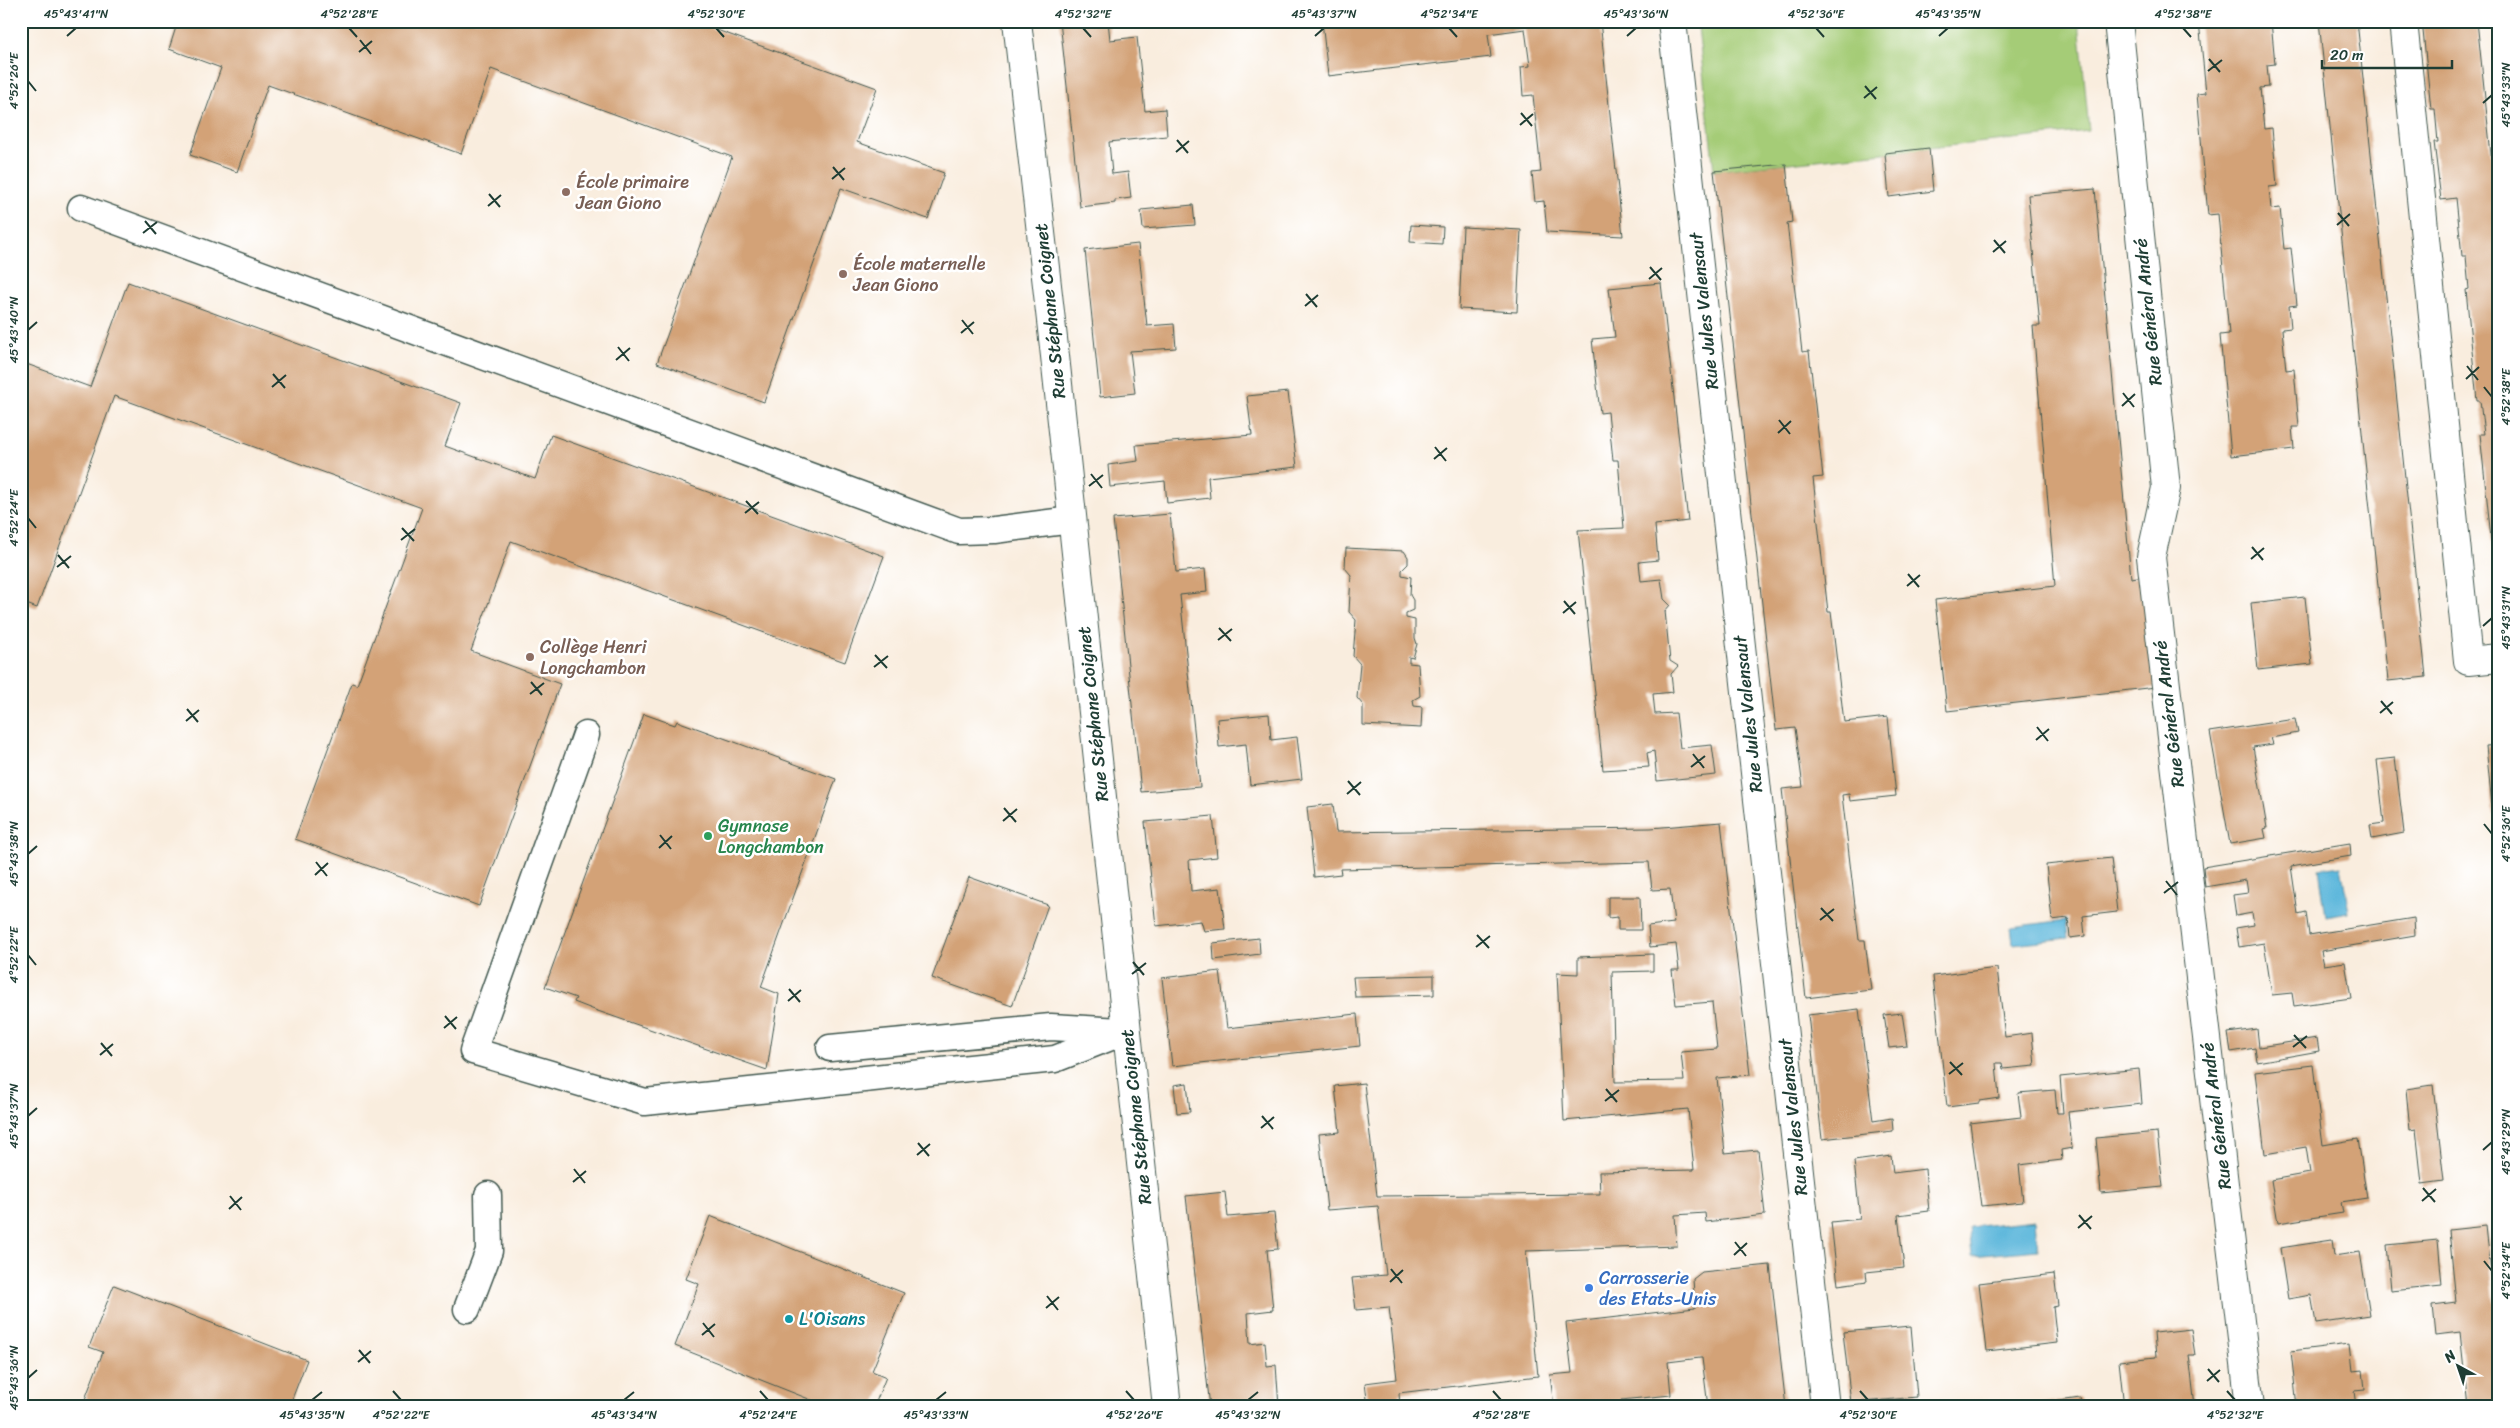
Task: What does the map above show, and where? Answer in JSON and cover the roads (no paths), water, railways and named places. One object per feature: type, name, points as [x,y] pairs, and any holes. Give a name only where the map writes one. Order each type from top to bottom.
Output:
[{"type":"street","name":"Rue Stéphane Coignet","points":[[1017,21],[1167,1407]]},
{"type":"street","name":"Rue Jules Valensaut","points":[[1672,21],[1825,1407]]},
{"type":"street","name":"Rue Général André","points":[[2118,21],[2166,488],[2151,557],[2250,1407]]},
{"type":"street","points":[[2403,21],[2468,662],[2499,658]]},
{"type":"lane","points":[[81,208],[959,531],[994,530],[1072,520]]},
{"type":"lane","points":[[586,735],[473,1051],[645,1102],[1055,1059],[1126,1031]]},
{"type":"lane","points":[[830,1048],[1052,1027],[1126,1031]]},
{"type":"lane","points":[[467,1309],[489,1251],[488,1196]]},
{"type":"water","points":[[2341,866],[2349,912],[2326,916],[2319,869]]},
{"type":"water","points":[[2066,920],[2068,938],[2013,944],[2011,927]]},
{"type":"water","points":[[2035,1220],[2038,1250],[1972,1256],[1969,1227]]},
{"type":"place","name":"École primaire Jean Giono","points":[[566,192]]},
{"type":"place","name":"École maternelle Jean Giono","points":[[843,274]]},
{"type":"place","name":"Collège Henri Longchambon","points":[[530,657]]},
{"type":"place","name":"Gymnase Longchambon","points":[[708,836]]},
{"type":"place","name":"Carrosserie des Etats-Unis","points":[[1589,1288]]},
{"type":"place","name":"L'Oisans","points":[[789,1319]]}]
